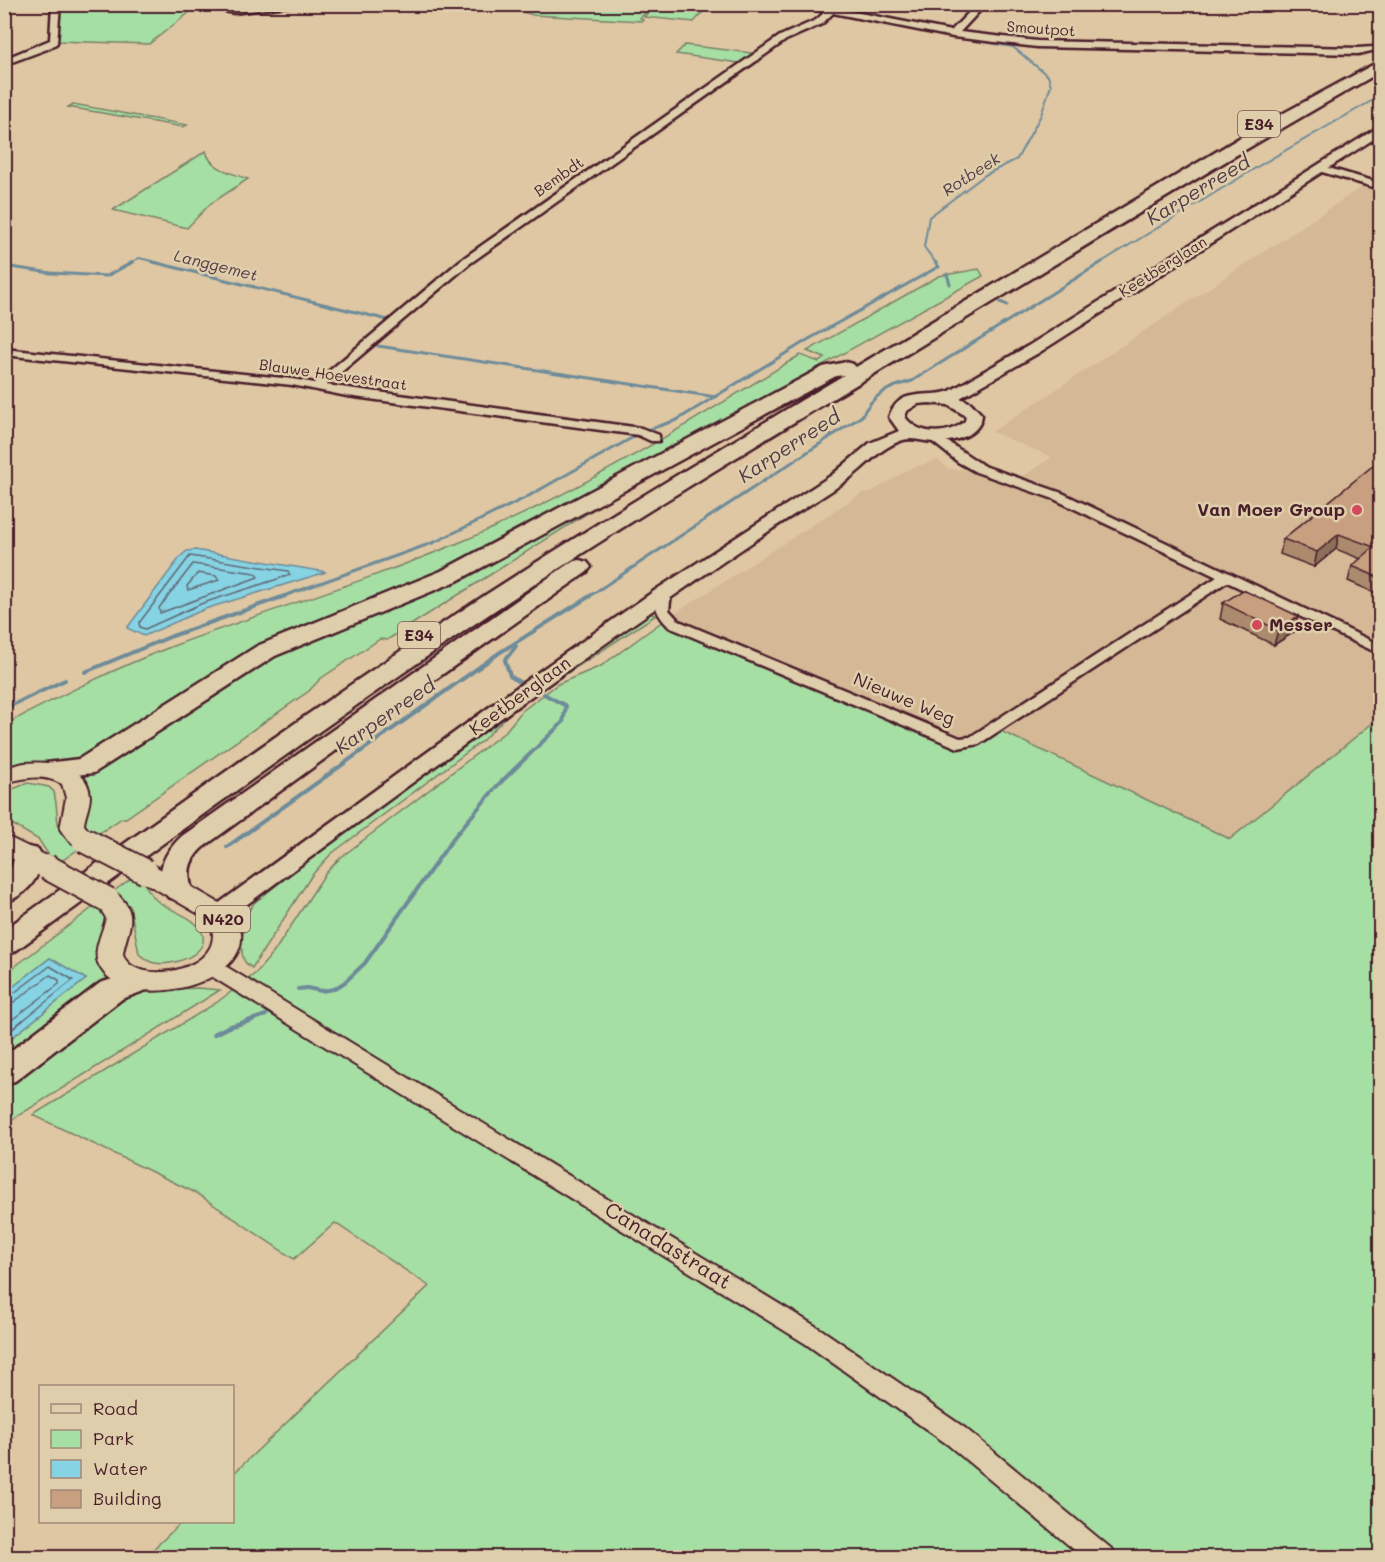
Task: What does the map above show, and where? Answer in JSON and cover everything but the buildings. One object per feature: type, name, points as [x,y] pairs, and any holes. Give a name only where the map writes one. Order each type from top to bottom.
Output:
[{"type":"highway","name":"E34","points":[[4,926],[247,752],[435,625],[676,471],[1237,137],[1380,58]]},
{"type":"highway","name":"E34","points":[[4,945],[261,759],[458,625],[688,477],[1279,122],[1380,66]]},
{"type":"highway","points":[[47,770],[85,767],[266,651],[449,576],[830,371],[850,367]]},
{"type":"highway","points":[[178,890],[174,876],[175,865],[181,853],[220,820],[510,615],[793,423],[802,409]]},
{"type":"highway","name":"N420","points":[[4,776],[24,770],[47,770],[65,775],[73,781],[77,789],[78,798],[70,821],[72,829],[84,840],[219,914],[228,932],[226,944],[220,956],[210,966]]},
{"type":"highway","points":[[4,893],[24,877],[28,867],[18,851]]},
{"type":"highway","points":[[18,851],[117,907],[120,916],[111,938],[109,953],[112,965],[129,978],[165,983],[180,980],[210,966]]},
{"type":"highway","points":[[4,1073],[111,991],[141,981]]},
{"type":"main road","name":"Keetberglaan","points":[[826,485],[846,462],[892,428],[898,419],[900,408],[908,402],[924,398],[942,399],[956,394],[1034,349],[1380,130]]},
{"type":"main road","name":"Keetberglaan","points":[[966,407],[976,394],[1380,135]]},
{"type":"main road","points":[[898,419],[904,427],[915,433],[933,436],[963,432],[971,426],[974,419],[966,407],[942,399]]},
{"type":"main road","name":"Keetberglaan","points":[[219,914],[664,593],[826,485],[841,478],[863,455],[889,438],[915,433]]},
{"type":"street","points":[[4,62],[47,46],[54,41],[56,4]]},
{"type":"street","points":[[193,4],[234,10],[299,4]]},
{"type":"street","points":[[368,4],[498,5]]},
{"type":"street","name":"Smoutpot","points":[[798,4],[953,34],[1068,45],[1370,51],[1380,45]]},
{"type":"street","points":[[953,34],[982,4]]},
{"type":"street","name":"Bembdt","points":[[318,386],[465,262],[783,38],[819,22],[830,11]]},
{"type":"street","points":[[1325,170],[1380,186]]},
{"type":"street","name":"Blauwe Hoevestraat","points":[[4,352],[318,386],[347,393],[641,432],[655,438]]},
{"type":"street","points":[[962,459],[959,438],[963,432]]},
{"type":"street","points":[[933,436],[962,459],[980,469],[1058,496],[1380,650]]},
{"type":"street","name":"Nieuwe Weg","points":[[664,593],[660,604],[663,614],[674,624],[958,743],[974,741],[1227,576]]},
{"type":"street","name":"Canadastraat","points":[[210,966],[814,1337],[956,1436],[1104,1557]]},
{"type":"shaded area","points":[[1380,175],[1380,717],[1230,839],[1001,731],[984,743],[958,748],[663,621],[862,493],[871,492],[911,468],[938,460],[948,469],[972,470],[1010,485],[1052,457],[992,432]]},
{"type":"green space","points":[[61,5],[177,5],[195,8],[149,44],[57,41]]},
{"type":"green space","points":[[517,5],[653,5],[640,18],[642,21],[533,15],[523,12]]},
{"type":"green space","points":[[655,5],[709,5],[694,22],[644,17]]},
{"type":"green space","points":[[685,45],[760,54],[746,64],[676,54]]},
{"type":"green space","points":[[73,104],[187,125],[183,127],[68,107]]},
{"type":"green space","points":[[206,151],[208,157],[217,166],[248,179],[210,204],[187,228],[113,210]]},
{"type":"green space","points":[[979,269],[983,276],[667,451],[409,588],[305,626],[267,644],[84,760],[34,762],[5,767],[4,725],[25,714],[151,655],[391,569],[506,522],[635,455],[800,355],[819,362],[825,358],[807,351],[939,276]]},
{"type":"green space","points":[[662,466],[387,640],[380,639],[320,679],[309,691],[126,818],[122,818],[98,834],[85,830],[82,821],[90,793],[84,775],[245,669]]},
{"type":"green space","points":[[647,613],[656,615],[513,710],[482,741],[331,854],[312,875],[252,968],[247,964],[240,947],[245,920],[254,903],[494,722]]},
{"type":"green space","points":[[663,621],[958,748],[984,743],[1001,731],[1230,839],[1380,717],[1380,1557],[145,1557],[181,1523],[234,1523],[234,1473],[429,1286],[335,1223],[294,1259],[196,1193],[33,1115],[216,1003],[256,973],[274,952],[325,874],[340,858],[505,732],[522,711],[558,684],[601,666]]},
{"type":"green space","points":[[28,783],[49,787],[54,792],[60,829],[80,848],[60,862],[53,862],[39,840],[5,820],[5,792]]},
{"type":"green space","points":[[134,876],[140,877],[156,900],[199,926],[203,940],[201,947],[195,953],[179,961],[162,964],[150,962],[139,954],[130,906],[115,895],[118,893],[114,891]]},
{"type":"green space","points":[[96,905],[107,918],[95,952],[102,971],[109,980],[5,1066],[5,1043],[86,979],[50,958],[5,993],[5,974]]},
{"type":"green space","points":[[198,988],[220,990],[5,1124],[5,1084],[110,1002],[139,991]]},
{"type":"water","points":[[195,550],[326,572],[205,609],[144,636],[127,628],[181,556],[187,551]]},
{"type":"water","points":[[50,958],[86,979],[5,1043],[5,993]]},
{"type":"waterway","name":"Rotbeek","points":[[787,4],[818,11]]},
{"type":"waterway","name":"Rotbeek","points":[[834,14],[921,31]]},
{"type":"waterway","name":"Rotbeek","points":[[936,263],[924,247],[929,217],[985,175],[1017,159],[1041,115],[1051,85],[1048,76],[1013,47],[955,37]]},
{"type":"waterway","name":"Karperreed","points":[[1100,263],[1262,164],[1380,96]]},
{"type":"waterway","name":"Langgemet","points":[[130,263],[139,258],[160,263]]},
{"type":"waterway","name":"Langgemet","points":[[4,266],[51,273],[107,276],[133,262]]},
{"type":"waterway","name":"Langgemet","points":[[153,262],[388,320],[362,343]]},
{"type":"waterway","name":"Rotbeek","points":[[935,262],[939,267]]},
{"type":"waterway","name":"Karperreed","points":[[588,597],[862,416],[866,408],[882,392],[912,381],[1102,262]]},
{"type":"waterway","points":[[715,397],[809,339],[938,267]]},
{"type":"waterway","name":"Rotbeek","points":[[947,274],[950,284]]},
{"type":"waterway","name":"Rotbeek","points":[[1000,302],[1007,305]]},
{"type":"waterway","name":"Langgemet","points":[[378,346],[715,397]]},
{"type":"waterway","points":[[650,429],[677,420],[715,397]]},
{"type":"waterway","name":"Langgemet","points":[[818,427],[832,435]]},
{"type":"waterway","points":[[281,597],[435,542],[525,498],[637,435]]},
{"type":"waterway","points":[[85,672],[172,636],[285,596]]},
{"type":"waterway","name":"Karperreed","points":[[227,847],[499,653],[590,596]]},
{"type":"waterway","points":[[516,646],[505,660],[510,676],[519,682]]},
{"type":"waterway","points":[[4,709],[65,680]]},
{"type":"waterway","points":[[298,989],[321,991],[334,989],[365,963],[454,837],[497,786],[563,722],[566,706],[544,694]]},
{"type":"waterway","points":[[245,1022],[266,1015]]},
{"type":"waterway","points":[[214,1034],[252,1020]]},
{"type":"place","name":"Van Moer Group","points":[[1357,510]]},
{"type":"place","name":"Messer","points":[[1257,625]]}]
